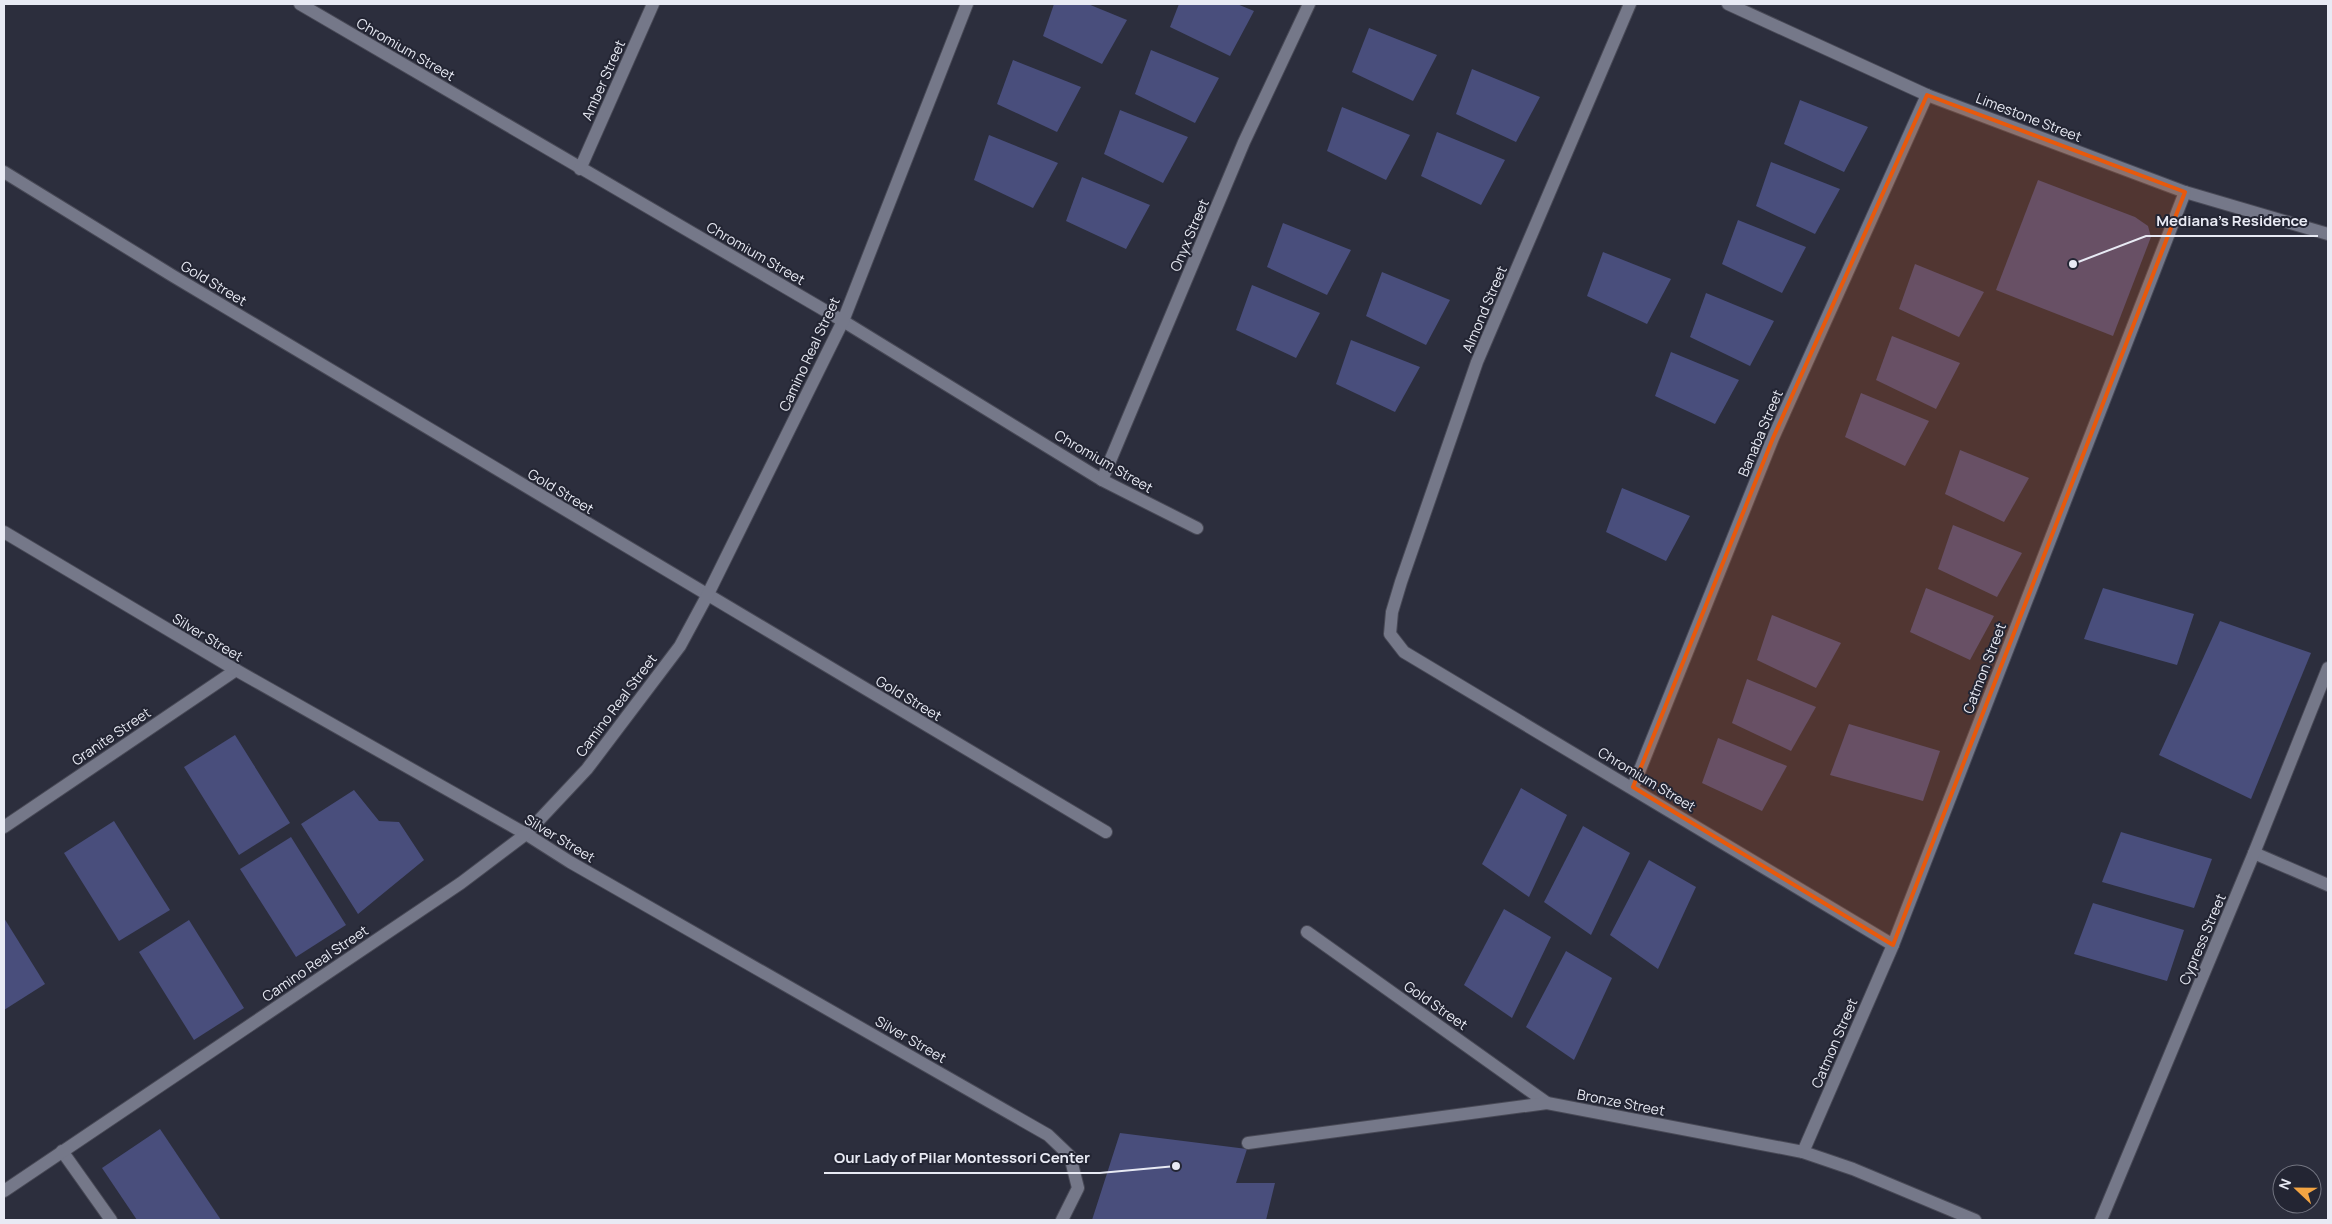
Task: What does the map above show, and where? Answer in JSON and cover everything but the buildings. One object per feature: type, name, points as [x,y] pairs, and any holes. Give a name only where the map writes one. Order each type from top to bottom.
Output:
[{"type":"street","name":"Chromium Street","points":[[300,4],[313,7],[580,169],[843,321],[1102,480],[1197,528]]},
{"type":"street","name":"Amber Street","points":[[580,169],[653,4]]},
{"type":"street","name":"Camino Real Street","points":[[4,1191],[461,883],[526,834],[587,769],[680,646],[707,596],[843,321],[967,4]]},
{"type":"street","name":"Onyx Street","points":[[1102,480],[1244,142],[1309,4]]},
{"type":"street","name":"Almond Street","points":[[1390,634],[1392,612],[1401,582],[1477,362],[1630,4]]},
{"type":"street","name":"Limestone Street","points":[[1728,4],[1927,95],[2185,192],[2328,234]]},
{"type":"street","name":"Banaba Street","points":[[1633,787],[1773,438],[1927,95]]},
{"type":"street","name":"Gold Street","points":[[4,172],[173,276],[707,596],[1106,832]]},
{"type":"street","name":"Catmon Street","points":[[1803,1152],[1893,945],[2185,192]]},
{"type":"street","name":"Silver Street","points":[[4,532],[236,670],[526,834],[570,862],[1048,1135],[1070,1156],[1078,1188],[1062,1220]]},
{"type":"street","name":"Chromium Street","points":[[1390,634],[1404,652],[1633,787],[1893,945]]},
{"type":"street","name":"Cypress Street","points":[[2101,1220],[2254,854],[2328,668]]},
{"type":"street","name":"Granite Street","points":[[4,827],[236,670]]},
{"type":"street","points":[[2254,854],[2328,885]]},
{"type":"street","name":"Gold Street","points":[[1306,932],[1547,1103]]},
{"type":"street","name":"Bronze Street","points":[[1248,1143],[1547,1103],[1803,1152],[1853,1169],[1975,1220]]},
{"type":"street","points":[[62,1151],[112,1220]]},
{"type":"highlighted area","points":[[1927,95],[2185,192],[1893,945],[1633,787],[1773,438]]},
{"type":"place","name":"Mediana's Residence","points":[[2073,264]]},
{"type":"place","name":"Our Lady of Pilar Montessori Center","points":[[1176,1166]]}]
